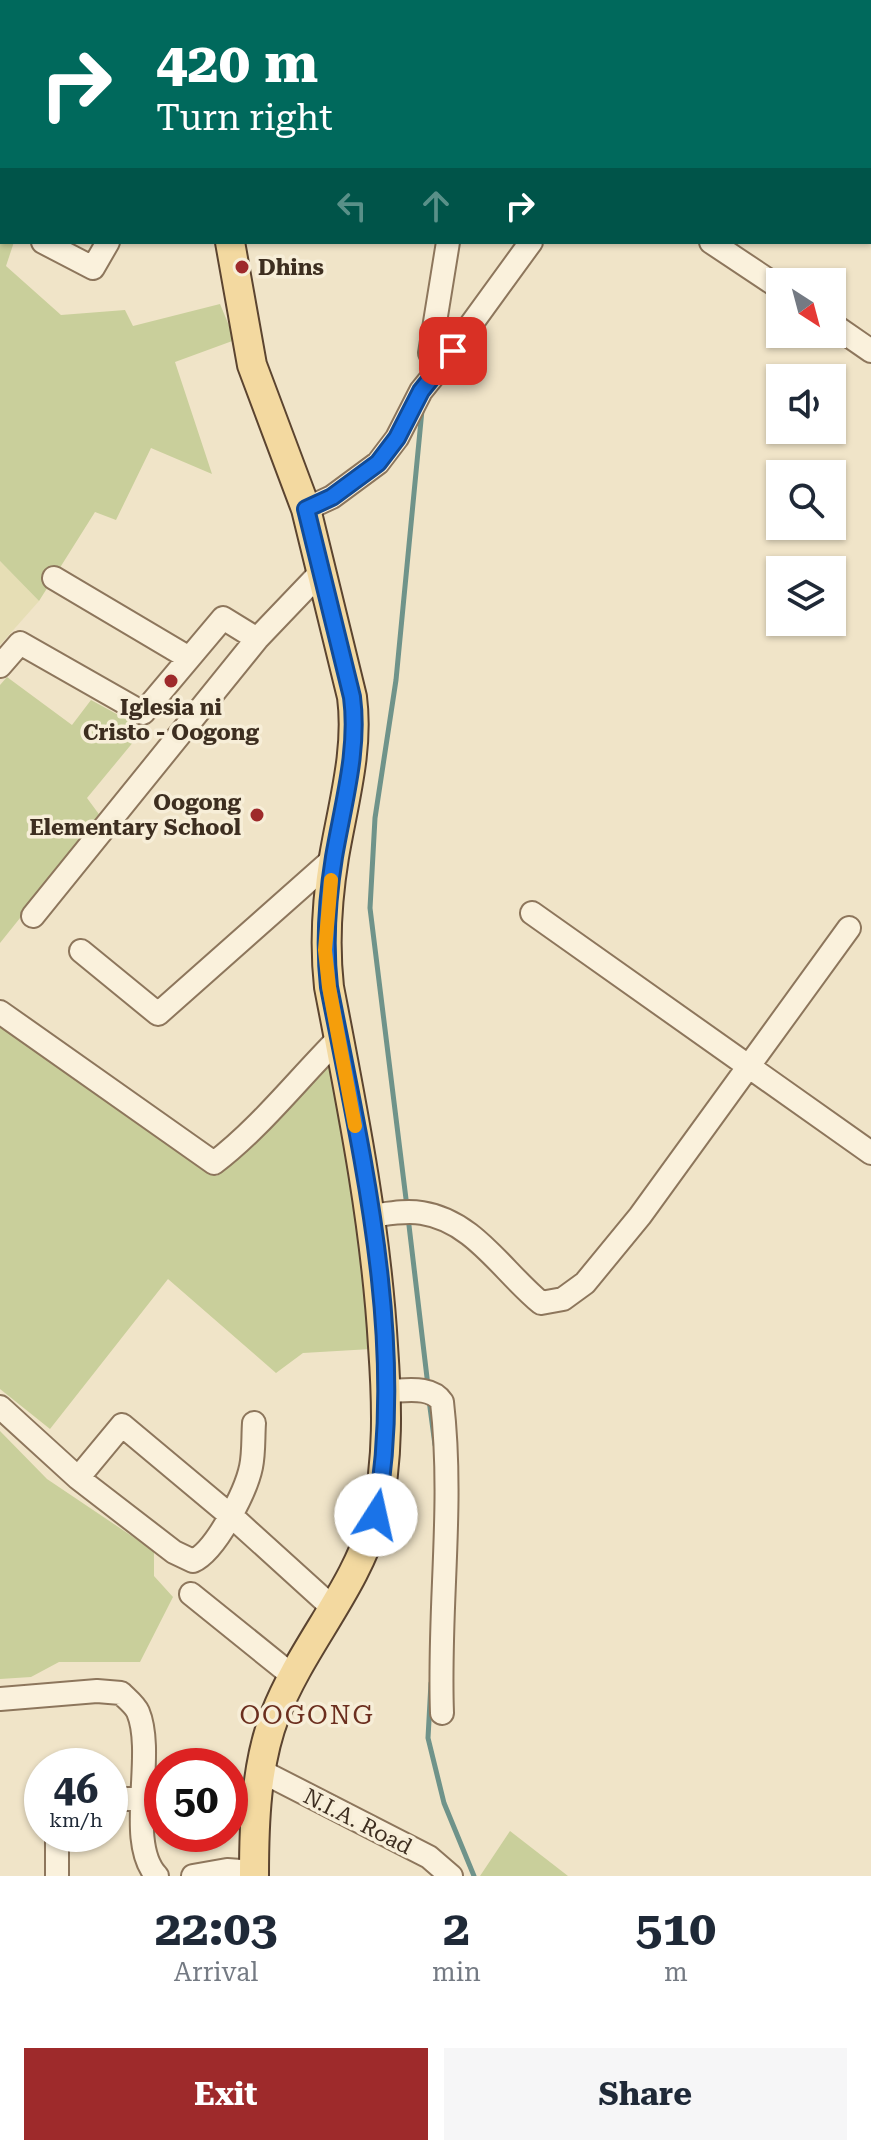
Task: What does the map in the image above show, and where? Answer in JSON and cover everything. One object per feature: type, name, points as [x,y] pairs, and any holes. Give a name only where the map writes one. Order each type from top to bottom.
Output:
[{"type":"main road","points":[[230,244],[252,365],[306,509],[355,719],[353,752],[327,904],[325,950],[371,1216],[381,1302],[386,1391],[382,1480],[376,1515],[334,1609],[276,1713],[261,1771],[254,1874]]},
{"type":"street","points":[[47,244],[93,268],[107,244]]},
{"type":"street","points":[[431,379],[430,353],[448,244]]},
{"type":"street","points":[[306,509],[332,497],[378,463],[397,438],[431,379],[530,244]]},
{"type":"street","points":[[714,244],[766,279]]},
{"type":"street","points":[[846,334],[871,351]]},
{"type":"street","points":[[33,916],[257,639],[321,572]]},
{"type":"street","points":[[54,578],[189,658]]},
{"type":"street","points":[[0,666],[20,643],[143,713],[223,618],[257,639]]},
{"type":"street","points":[[81,951],[158,1014],[334,858]]},
{"type":"street","points":[[532,913],[871,1153]]},
{"type":"street","points":[[371,1216],[408,1212],[432,1215],[466,1229],[522,1288],[541,1303],[563,1299],[585,1283],[640,1216],[849,928]]},
{"type":"street","points":[[0,1012],[214,1163],[242,1141],[339,1038]]},
{"type":"street","points":[[386,1391],[431,1392],[442,1402],[447,1501],[440,1666],[442,1713]]},
{"type":"street","points":[[0,1407],[78,1478],[174,1552],[193,1561],[202,1557],[221,1534],[231,1515],[251,1468],[254,1423]]},
{"type":"street","points":[[78,1478],[122,1425],[231,1515],[334,1609]]},
{"type":"street","points":[[191,1594],[294,1677]]},
{"type":"street","points":[[0,1699],[97,1691],[121,1693],[137,1709],[144,1734],[141,1799],[147,1865],[157,1876]]},
{"type":"street","name":"N.I.A. Road","points":[[261,1771],[429,1857],[451,1876]]},
{"type":"street","points":[[128,1799],[141,1799]]},
{"type":"street","points":[[57,1852],[57,1876]]},
{"type":"street","points":[[193,1876],[227,1870],[254,1874]]},
{"type":"shaded area","points":[[0,561],[39,601],[0,645]]},
{"type":"green space","points":[[0,244],[13,244],[6,266],[61,315],[125,310],[133,326],[220,304],[235,340],[175,362],[212,474],[151,448],[116,520],[95,512],[39,601],[0,561]]},
{"type":"green space","points":[[7,677],[72,725],[91,700],[144,729],[87,798],[101,817],[0,943],[0,685]]},
{"type":"green space","points":[[0,1001],[217,1176],[329,1062],[357,1220],[371,1349],[303,1353],[276,1373],[168,1279],[50,1429],[0,1389]]},
{"type":"green space","points":[[0,1431],[47,1479],[154,1551],[154,1576],[173,1597],[140,1662],[59,1662],[31,1677],[0,1679]]},
{"type":"green space","points":[[510,1831],[568,1876],[480,1876]]},
{"type":"waterway","points":[[407,1207],[370,908],[375,818],[396,680],[422,410]]},
{"type":"waterway","points":[[408,1217],[428,1386]]},
{"type":"waterway","points":[[429,1400],[435,1445]]},
{"type":"waterway","points":[[431,1683],[428,1738],[444,1803],[474,1876]]},
{"type":"slow traffic","points":[[331,880],[325,950],[355,1126]]},
{"type":"place","name":"Dhins","points":[[242,267]]},
{"type":"place","name":"Iglesia ni Cristo - Oogong","points":[[171,681]]},
{"type":"place","name":"Oogong Elementary School","points":[[257,815]]},
{"type":"district","name":"OOGONG","points":[[307,1715]]},
{"type":"route","points":[[376,1515],[385,1441],[386,1391],[381,1302],[371,1216],[325,950],[327,904],[351,764],[355,719],[306,509],[332,497],[378,463],[397,438],[421,391],[453,351]]}]
